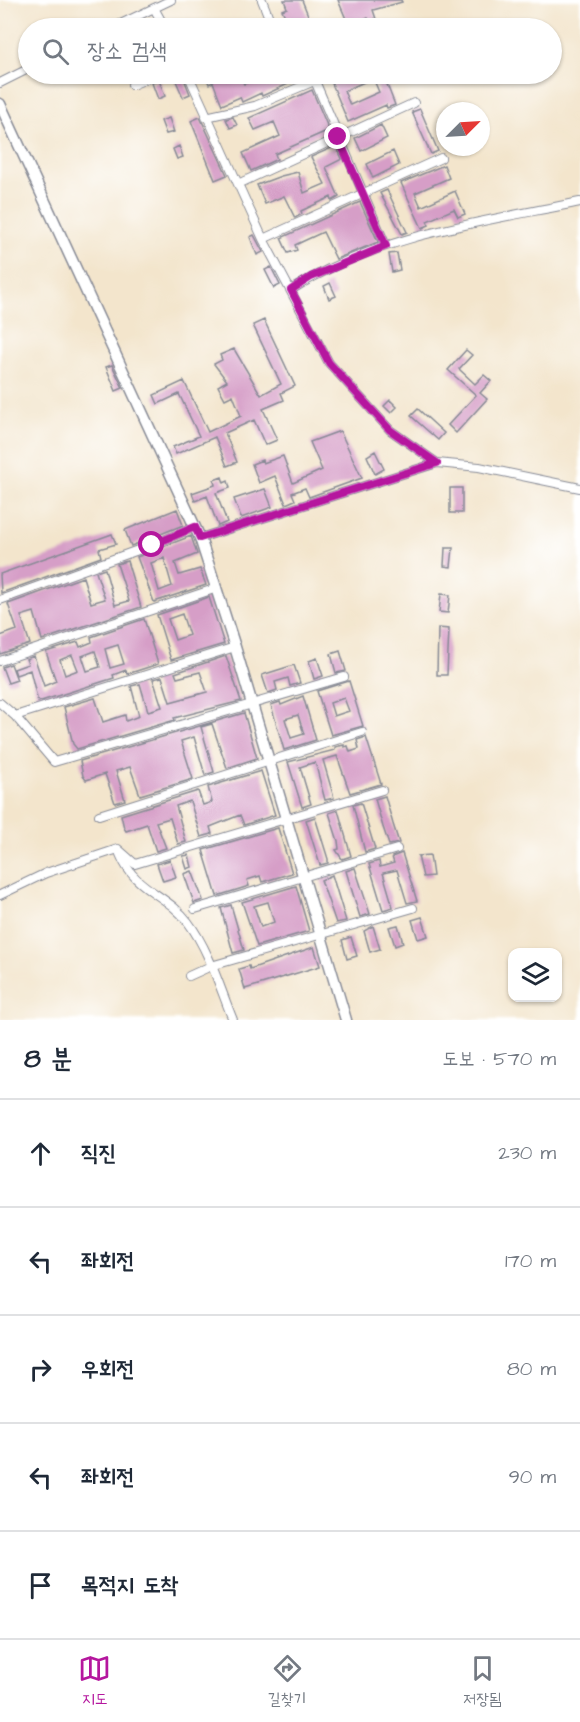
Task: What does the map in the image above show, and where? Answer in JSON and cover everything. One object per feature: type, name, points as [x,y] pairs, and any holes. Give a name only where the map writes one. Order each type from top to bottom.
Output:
[{"type":"street","points":[[133,18],[171,0]]},
{"type":"street","points":[[262,0],[269,18]]},
{"type":"street","points":[[154,8],[160,18]]},
{"type":"street","points":[[0,83],[18,74]]},
{"type":"street","points":[[192,84],[263,239],[329,363],[390,430],[437,463]]},
{"type":"street","points":[[206,117],[249,108],[308,84]]},
{"type":"street","points":[[316,84],[386,246]]},
{"type":"street","points":[[237,183],[414,103]]},
{"type":"street","points":[[0,104],[200,538],[235,647],[250,705],[346,1020]]},
{"type":"street","points":[[263,239],[441,158]]},
{"type":"street","points":[[291,290],[311,277],[386,246],[426,233],[580,202]]},
{"type":"street","points":[[200,538],[437,463],[479,467],[580,488]]},
{"type":"street","points":[[0,600],[195,527]]},
{"type":"street","points":[[0,661],[217,588]]},
{"type":"street","points":[[15,716],[235,647]]},
{"type":"street","points":[[0,703],[15,716],[54,762],[344,677]]},
{"type":"street","points":[[99,816],[362,732]]},
{"type":"street","points":[[118,849],[135,864],[382,790]]},
{"type":"street","points":[[0,895],[46,873],[118,849]]},
{"type":"street","points":[[118,849],[129,874],[188,921],[211,966],[233,1020]]},
{"type":"street","points":[[195,909],[397,849]]},
{"type":"street","points":[[189,976],[211,966],[413,908]]},
{"type":"building","points":[[284,0],[302,0],[309,18],[286,18],[282,10],[287,8]]},
{"type":"building","points":[[338,0],[401,0],[402,2],[373,10],[376,18],[346,18]]},
{"type":"building","points":[[152,84],[160,84],[165,96],[158,99]]},
{"type":"building","points":[[177,84],[186,84],[190,94],[183,97]]},
{"type":"building","points":[[214,84],[288,84],[262,96],[261,93],[242,102],[240,97],[222,105]]},
{"type":"building","points":[[332,84],[360,84],[344,91],[350,105],[379,92],[376,84],[387,84],[395,105],[387,108],[386,105],[348,122]]},
{"type":"building","points":[[312,90],[329,130],[275,154],[277,159],[251,171],[243,153],[280,136],[274,122],[255,130],[249,118]]},
{"type":"building","points":[[420,109],[436,146],[436,152],[431,154],[412,112]]},
{"type":"building","points":[[200,117],[227,175],[215,180],[191,121]]},
{"type":"building","points":[[233,117],[237,125],[230,128],[226,119]]},
{"type":"building","points":[[169,118],[174,132],[166,134],[161,121]]},
{"type":"building","points":[[381,125],[387,138],[361,151],[355,138]]},
{"type":"building","points":[[179,146],[183,157],[177,159],[173,149]]},
{"type":"building","points":[[336,146],[342,159],[326,167],[339,197],[332,201],[331,197],[301,211],[302,214],[295,218],[284,196],[265,204],[257,185],[281,176],[298,172],[304,193],[325,184],[311,157]]},
{"type":"building","points":[[393,151],[399,165],[373,178],[367,164]]},
{"type":"building","points":[[444,165],[449,178],[415,193],[421,207],[455,191],[465,214],[458,217],[454,209],[427,221],[429,225],[422,228],[401,183]]},
{"type":"building","points":[[387,190],[407,232],[402,234],[380,193]]},
{"type":"building","points":[[360,202],[378,242],[336,259],[323,232],[295,245],[297,250],[288,253],[281,238]]},
{"type":"building","points":[[254,235],[263,252],[257,255],[250,237]]},
{"type":"building","points":[[397,253],[400,270],[392,272],[389,254]]},
{"type":"building","points":[[271,267],[280,285],[274,288],[265,270]]},
{"type":"building","points":[[330,283],[336,296],[329,299],[324,286]]},
{"type":"building","points":[[264,320],[295,386],[281,393],[284,400],[263,409],[277,440],[265,445],[254,420],[225,433],[237,462],[227,466],[215,437],[176,454],[173,447],[199,436],[179,394],[158,404],[154,395],[184,381],[208,432],[241,416],[233,395],[225,399],[218,386],[227,381],[214,364],[222,360],[220,355],[234,349],[261,395],[281,384],[253,325]]},
{"type":"building","points":[[466,350],[472,355],[459,369],[475,384],[484,375],[491,381],[480,393],[487,399],[456,433],[448,425],[476,395],[448,370]]},
{"type":"building","points":[[112,365],[123,388],[116,391],[106,367]]},
{"type":"building","points":[[390,400],[397,407],[391,413],[384,406]]},
{"type":"building","points":[[418,409],[444,433],[438,440],[411,416]]},
{"type":"building","points":[[340,431],[362,478],[309,497],[305,488],[292,493],[295,500],[286,504],[275,476],[259,483],[252,464],[262,460],[263,463],[283,456],[293,483],[322,470],[310,442]]},
{"type":"building","points":[[375,451],[384,469],[375,474],[367,456]]},
{"type":"building","points":[[222,477],[224,483],[228,481],[230,488],[216,493],[227,522],[218,526],[207,496],[195,501],[192,493],[215,485],[214,480]]},
{"type":"building","points":[[450,488],[462,488],[462,513],[450,513]]},
{"type":"building","points":[[265,489],[272,507],[241,518],[234,499]]},
{"type":"building","points":[[177,509],[183,525],[131,546],[125,530]]},
{"type":"building","points":[[112,534],[116,544],[99,549],[101,557],[1,593],[0,574]]},
{"type":"building","points":[[191,536],[197,554],[175,563],[179,575],[200,569],[206,585],[154,602],[137,557]],"holes":[[[164,558],[172,586],[159,591],[151,563]]]},
{"type":"building","points":[[445,548],[453,548],[451,567],[444,566]]},
{"type":"building","points":[[127,561],[141,607],[42,640],[34,612],[21,616],[30,644],[0,654],[0,636],[17,630],[8,604],[83,577],[91,603],[105,599],[96,572],[105,569],[115,605],[129,601],[117,564]]},
{"type":"building","points":[[441,594],[450,595],[448,613],[439,612]]},
{"type":"building","points":[[209,597],[224,644],[171,660],[157,615]],"holes":[[[182,614],[189,635],[175,640],[168,619]]]},
{"type":"building","points":[[144,619],[158,664],[127,674],[126,670],[113,675],[114,678],[38,702],[30,670],[16,675],[14,669],[28,664],[26,659],[34,656],[44,686],[56,681],[46,652],[78,642],[80,647],[92,642],[91,637]],"holes":[[[118,645],[124,664],[110,668],[105,649]],[[95,651],[100,667],[87,671],[82,656]],[[72,655],[78,670],[65,675],[60,660]]]},
{"type":"building","points":[[438,628],[449,629],[447,675],[437,675]]},
{"type":"building","points":[[340,651],[346,671],[336,673],[331,654]]},
{"type":"building","points":[[226,656],[241,701],[174,718],[175,720],[77,749],[73,744],[64,707],[95,698],[103,722],[125,715],[126,721],[139,716],[131,686],[140,684],[148,711],[162,707],[153,679],[162,677],[170,702],[207,692],[200,672],[177,678],[175,673]]},
{"type":"building","points":[[317,658],[323,676],[314,679],[309,661]]},
{"type":"building","points":[[11,664],[17,680],[8,683],[2,667]]},
{"type":"building","points":[[294,665],[300,683],[290,686],[288,678],[275,682],[277,690],[268,693],[262,675]]},
{"type":"building","points":[[349,681],[363,726],[331,735],[317,691]],"holes":[[[344,698],[349,711],[334,716],[330,703]]]},
{"type":"building","points":[[303,696],[316,740],[284,750],[271,705],[280,702],[281,705]],"holes":[[[298,715],[304,734],[291,738],[285,719]]]},
{"type":"building","points":[[244,713],[257,758],[227,768],[212,724],[201,727],[214,772],[205,775],[194,737],[181,741],[193,779],[140,795],[130,767],[116,771],[125,800],[115,803],[105,774],[86,780],[83,776],[80,761]]},
{"type":"building","points":[[366,737],[381,784],[350,793],[337,756],[323,760],[334,798],[325,800],[315,762],[300,767],[311,804],[302,807],[288,762],[335,750],[335,747],[344,745],[344,747],[348,746],[350,752],[359,749],[357,740]]},
{"type":"building","points":[[261,771],[275,815],[244,825],[240,815],[210,827],[212,834],[201,837],[190,801],[176,806],[186,842],[178,844],[170,818],[156,822],[166,848],[156,851],[147,824],[126,831],[124,828],[121,815],[198,791],[203,805],[212,802],[208,787]]},
{"type":"building","points":[[385,796],[399,843],[389,845],[375,799]]},
{"type":"building","points":[[361,803],[375,849],[365,852],[353,805]]},
{"type":"building","points":[[338,810],[351,856],[342,859],[336,850],[339,849],[338,841],[329,813]]},
{"type":"building","points":[[315,817],[328,859],[328,863],[320,865],[306,820]]},
{"type":"building","points":[[278,828],[292,873],[262,882],[260,876],[247,880],[249,886],[217,896],[203,850]]},
{"type":"building","points":[[402,853],[417,901],[407,903],[397,870],[383,873],[393,907],[383,910],[369,864],[379,861],[380,867],[394,863],[392,857]]},
{"type":"building","points":[[189,855],[192,867],[187,869],[183,856]]},
{"type":"building","points":[[430,855],[433,876],[423,877],[418,856]]},
{"type":"building","points":[[170,860],[176,877],[163,881],[157,864]]},
{"type":"building","points":[[355,868],[370,914],[360,917],[346,871]]},
{"type":"building","points":[[192,871],[203,900],[194,903],[184,874]]},
{"type":"building","points":[[332,875],[346,921],[336,923],[321,880]]},
{"type":"building","points":[[296,886],[309,931],[257,946],[242,902]],"holes":[[[268,902],[274,922],[261,927],[254,906]]]},
{"type":"building","points":[[231,905],[244,950],[233,953],[221,908]]},
{"type":"building","points":[[422,917],[428,936],[418,939],[412,920]]},
{"type":"building","points":[[398,925],[403,943],[395,946],[389,927]]},
{"type":"building","points":[[373,926],[380,949],[370,952],[364,931]]},
{"type":"building","points":[[351,937],[357,956],[347,959],[342,940]]},
{"type":"building","points":[[314,947],[320,966],[245,989],[239,969],[249,966],[250,969]]},
{"type":"route","points":[[152,545],[195,527],[200,538],[437,463],[390,430],[329,363],[291,290],[311,277],[386,246],[338,137]]}]
